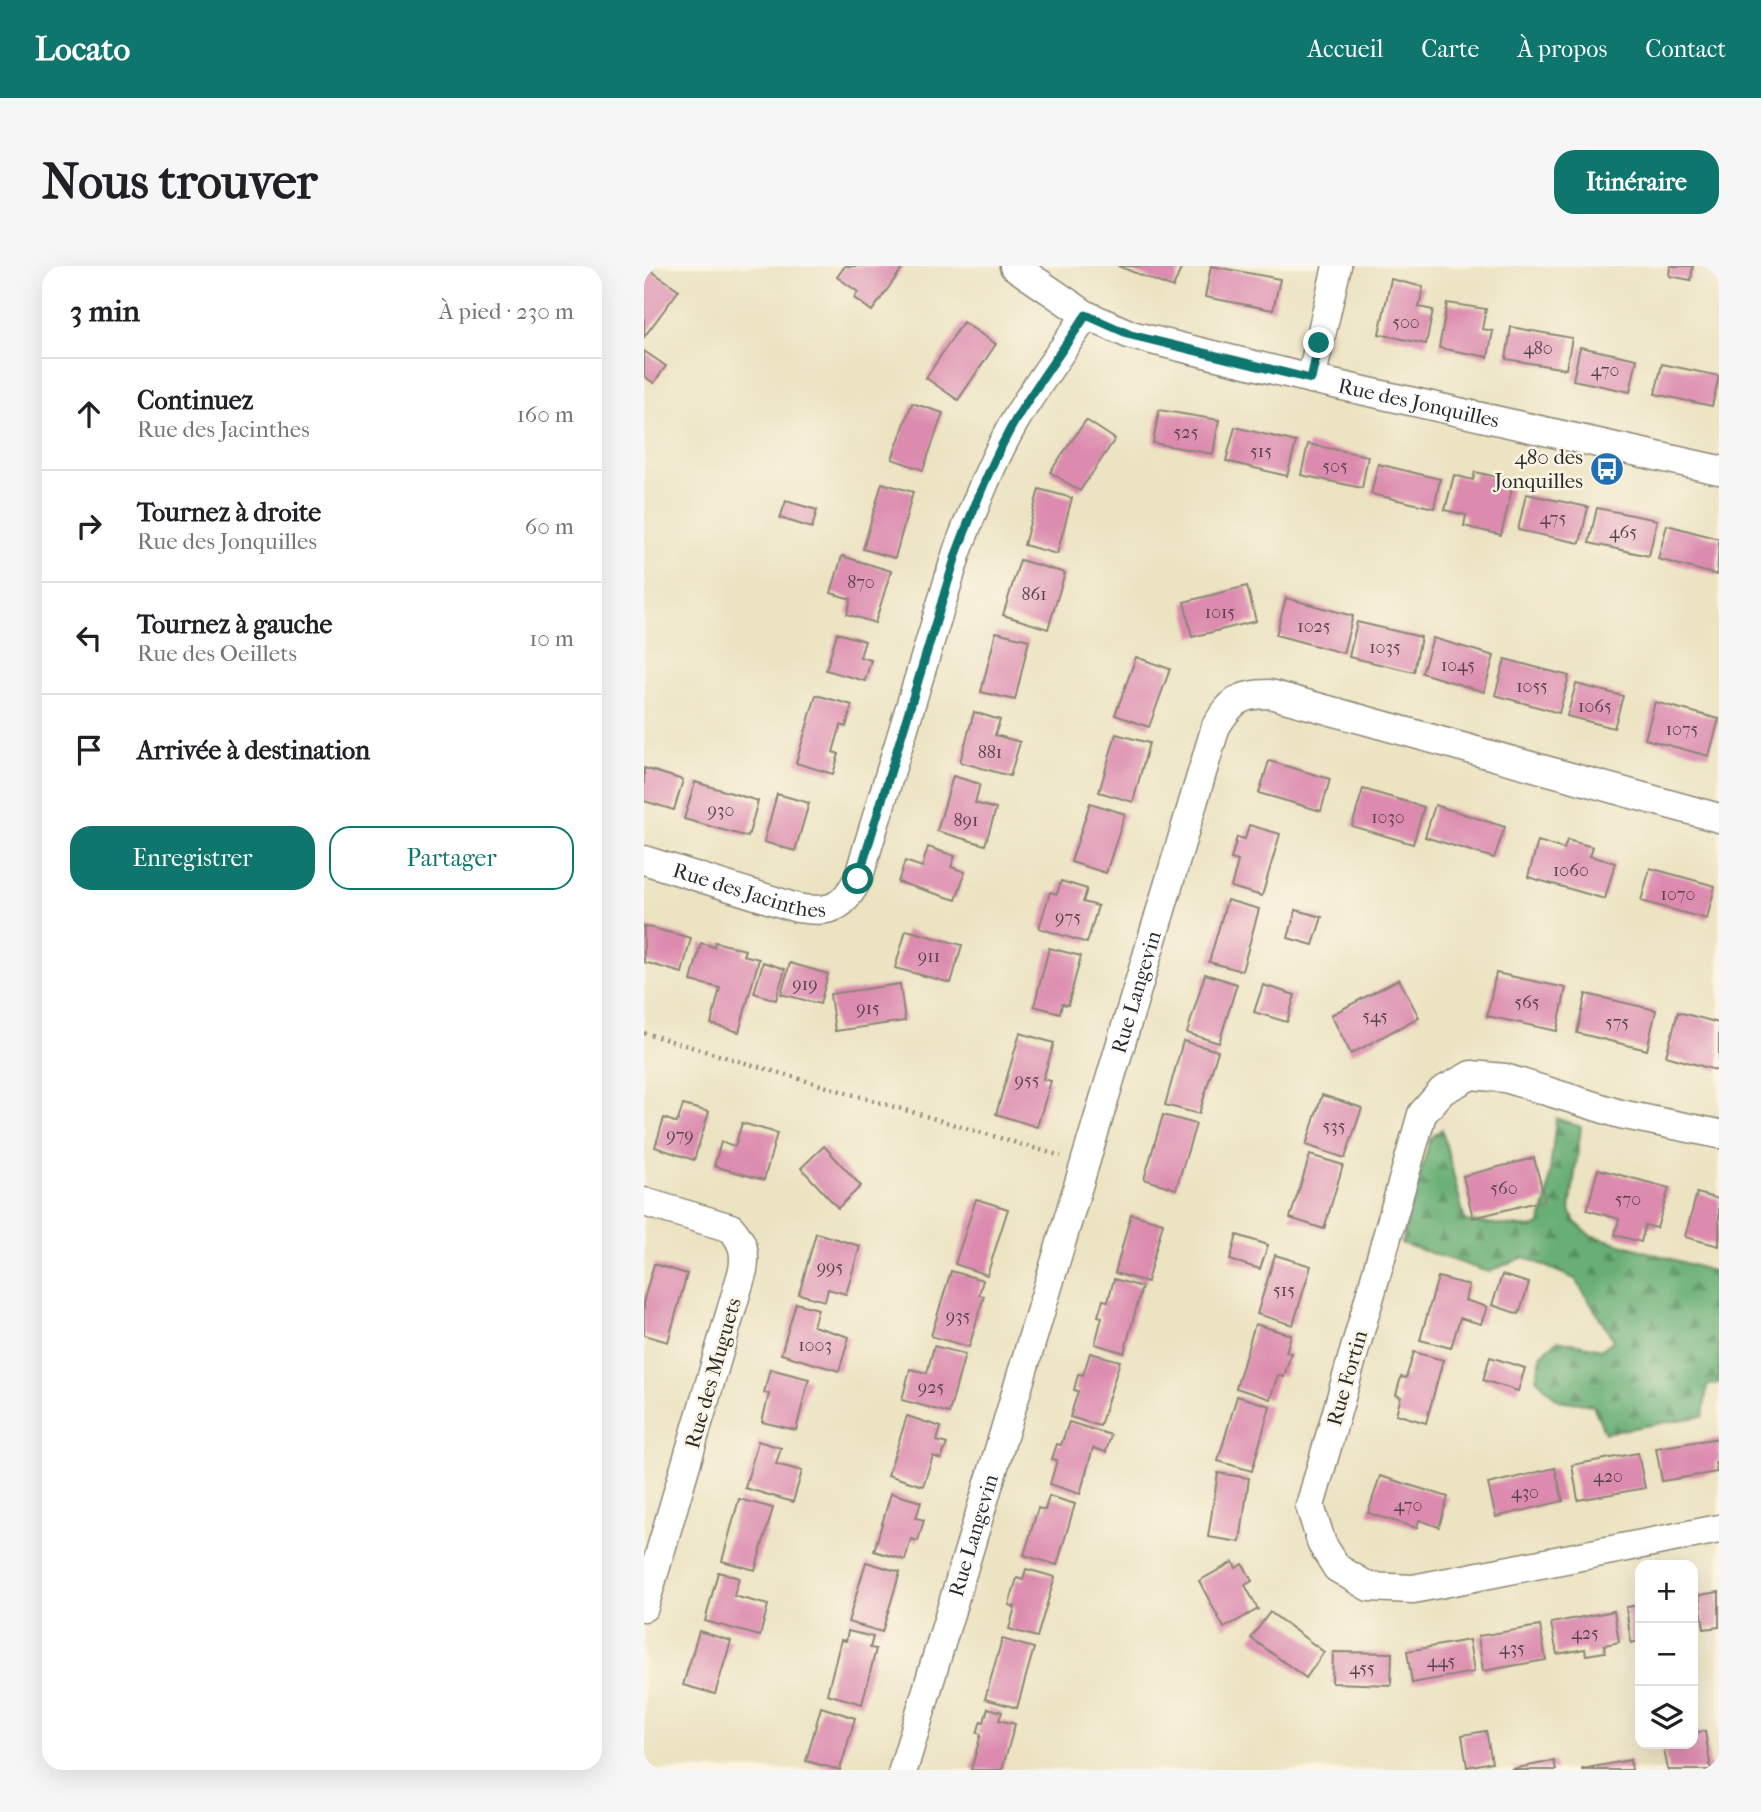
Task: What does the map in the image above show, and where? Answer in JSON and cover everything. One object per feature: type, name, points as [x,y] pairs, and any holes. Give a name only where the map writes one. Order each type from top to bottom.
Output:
[{"type":"street","name":"Rue des Jonquilles","points":[[1014,266],[1086,315],[1131,335],[1311,379],[1719,470]]},
{"type":"street","points":[[1311,379],[1337,266]]},
{"type":"street","name":"Rue des Jacinthes","points":[[644,860],[797,908],[825,909],[835,907],[848,898],[858,879],[957,552],[976,501],[1020,413],[1086,315]]},
{"type":"street","name":"Rue Langevin","points":[[903,1770],[1216,726],[1230,705],[1249,694],[1270,694],[1719,818]]},
{"type":"street","name":"Rue Fortin","points":[[1719,1134],[1620,1114],[1505,1078],[1471,1074],[1442,1091],[1422,1114],[1310,1506],[1322,1544],[1337,1569],[1369,1587],[1413,1589],[1719,1529]]},
{"type":"street","name":"Rue des Muguets","points":[[644,1202],[731,1228],[741,1239],[746,1255],[644,1607]]},
{"type":"path","points":[[644,1033],[1085,1163]]},
{"type":"green space","points":[[1556,1118],[1581,1127],[1570,1210],[1575,1222],[1590,1235],[1719,1273],[1719,1383],[1707,1386],[1703,1416],[1605,1433],[1593,1405],[1558,1400],[1536,1378],[1542,1354],[1558,1340],[1602,1349],[1614,1340],[1575,1279],[1524,1257],[1488,1272],[1401,1243],[1430,1139],[1442,1129],[1465,1221],[1532,1228],[1540,1225],[1547,1199]]},
{"type":"building","points":[[644,266],[679,290],[644,337]]},
{"type":"building","points":[[845,266],[904,266],[872,311],[854,298],[858,292],[837,277]]},
{"type":"building","points":[[1118,266],[1182,266],[1173,288]]},
{"type":"building","points":[[1211,266],[1280,279],[1273,310],[1205,297]]},
{"type":"building","points":[[1670,266],[1693,266],[1691,280],[1669,276]]},
{"type":"building","points":[[1391,279],[1423,287],[1419,307],[1433,310],[1426,344],[1379,334]]},
{"type":"building","points":[[1447,303],[1486,309],[1482,329],[1493,331],[1488,357],[1439,348]]},
{"type":"building","points":[[963,322],[996,344],[958,400],[926,378]]},
{"type":"building","points":[[1511,327],[1572,338],[1566,369],[1506,359]]},
{"type":"building","points":[[1580,347],[1637,359],[1630,392],[1573,380]]},
{"type":"building","points":[[644,351],[666,366],[654,383],[644,376]]},
{"type":"building","points":[[1662,364],[1719,376],[1712,406],[1655,394]]},
{"type":"building","points":[[912,403],[943,413],[923,470],[892,459]]},
{"type":"building","points":[[1159,410],[1219,420],[1213,454],[1153,443]]},
{"type":"building","points":[[1086,420],[1115,439],[1080,491],[1050,472]]},
{"type":"building","points":[[1235,427],[1296,442],[1287,476],[1226,461]]},
{"type":"building","points":[[1308,444],[1368,456],[1362,488],[1301,475]]},
{"type":"building","points":[[1378,464],[1440,479],[1434,508],[1371,494]]},
{"type":"building","points":[[1475,472],[1501,478],[1499,486],[1512,489],[1501,535],[1464,526],[1466,515],[1445,510],[1454,475],[1473,480]]},
{"type":"building","points":[[882,483],[913,492],[895,558],[863,549]]},
{"type":"building","points":[[1039,489],[1072,498],[1057,554],[1024,545]]},
{"type":"building","points":[[1526,494],[1588,507],[1580,543],[1518,530]]},
{"type":"building","points":[[786,501],[817,510],[812,528],[780,518]]},
{"type":"building","points":[[1597,508],[1657,520],[1649,556],[1589,543]]},
{"type":"building","points":[[1667,525],[1719,539],[1717,575],[1658,559]]},
{"type":"building","points":[[842,556],[891,571],[875,623],[847,614],[851,599],[831,593]]},
{"type":"building","points":[[1020,560],[1065,573],[1048,629],[1003,615]]},
{"type":"building","points":[[1247,586],[1256,621],[1192,637],[1184,602]]},
{"type":"building","points":[[1286,598],[1353,616],[1343,653],[1276,635]]},
{"type":"building","points":[[1357,622],[1421,637],[1414,672],[1349,657]]},
{"type":"building","points":[[996,632],[1029,640],[1015,700],[981,692]]},
{"type":"building","points":[[837,633],[865,641],[860,657],[871,660],[865,681],[826,670]]},
{"type":"building","points":[[1433,638],[1494,656],[1484,692],[1422,673]]},
{"type":"building","points":[[1136,657],[1170,669],[1149,727],[1115,715]]},
{"type":"building","points":[[1505,659],[1569,676],[1559,713],[1495,695]]},
{"type":"building","points":[[1576,684],[1623,696],[1614,728],[1567,716]]},
{"type":"building","points":[[816,695],[852,705],[846,727],[841,725],[833,752],[839,754],[833,774],[796,763]]},
{"type":"building","points":[[1655,702],[1719,719],[1709,756],[1645,739]]},
{"type":"building","points":[[974,712],[1000,720],[995,735],[1020,742],[1010,776],[960,762]]},
{"type":"building","points":[[1116,734],[1149,743],[1133,802],[1099,792]]},
{"type":"building","points":[[1269,761],[1330,779],[1321,811],[1259,793]]},
{"type":"building","points":[[644,768],[683,780],[674,810],[644,801]]},
{"type":"building","points":[[953,776],[980,784],[975,803],[996,809],[985,845],[937,831]]},
{"type":"building","points":[[695,782],[758,801],[748,837],[684,819]]},
{"type":"building","points":[[1363,789],[1424,807],[1413,844],[1352,826]]},
{"type":"building","points":[[777,794],[809,803],[795,851],[764,842]]},
{"type":"building","points":[[1090,803],[1125,814],[1106,873],[1071,862]]},
{"type":"building","points":[[1435,805],[1505,827],[1494,858],[1425,837]]},
{"type":"building","points":[[1249,825],[1280,834],[1262,896],[1231,887],[1238,861],[1231,859],[1237,837],[1245,839]]},
{"type":"building","points":[[1567,840],[1593,847],[1590,856],[1615,863],[1605,899],[1528,877],[1538,841],[1564,849]]},
{"type":"building","points":[[928,847],[955,856],[951,867],[965,872],[956,900],[898,882],[905,861],[922,867]]},
{"type":"building","points":[[1650,868],[1715,886],[1707,919],[1641,901]]},
{"type":"building","points":[[1061,881],[1087,889],[1083,902],[1098,906],[1087,943],[1039,928],[1050,892],[1057,894]]},
{"type":"building","points":[[1227,900],[1259,909],[1242,971],[1209,962]]},
{"type":"building","points":[[1296,910],[1322,917],[1313,945],[1288,938]]},
{"type":"building","points":[[644,926],[691,938],[682,973],[644,962]]},
{"type":"building","points":[[906,930],[962,945],[951,983],[895,968]]},
{"type":"building","points":[[715,942],[745,950],[743,955],[759,959],[739,1032],[711,1024],[720,988],[691,981],[701,943],[714,947]]},
{"type":"building","points":[[1049,948],[1081,956],[1068,1005],[1062,1004],[1060,1013],[1034,1006]]},
{"type":"building","points":[[763,962],[785,969],[776,1000],[754,993]]},
{"type":"building","points":[[790,963],[828,974],[820,1004],[781,994]]},
{"type":"building","points":[[1496,973],[1566,988],[1557,1031],[1487,1016]]},
{"type":"building","points":[[1205,974],[1237,984],[1219,1043],[1187,1033]]},
{"type":"building","points":[[1399,979],[1419,1017],[1351,1054],[1331,1015]]},
{"type":"building","points":[[900,984],[905,1021],[835,1031],[830,994]]},
{"type":"building","points":[[1263,985],[1295,995],[1287,1022],[1254,1012]]},
{"type":"building","points":[[1586,994],[1656,1010],[1647,1050],[1577,1033]]},
{"type":"building","points":[[1678,1012],[1719,1023],[1719,1071],[1666,1056]]},
{"type":"building","points":[[1020,1033],[1054,1043],[1043,1079],[1051,1081],[1037,1127],[996,1114]]},
{"type":"building","points":[[1183,1041],[1218,1051],[1199,1114],[1165,1105]]},
{"type":"building","points":[[1322,1095],[1362,1108],[1345,1158],[1306,1145]]},
{"type":"building","points":[[683,1105],[709,1112],[694,1160],[655,1147],[664,1118],[677,1123]]},
{"type":"building","points":[[1163,1115],[1196,1124],[1176,1189],[1144,1179]]},
{"type":"building","points":[[742,1123],[777,1133],[764,1180],[714,1166],[721,1142],[735,1146]]},
{"type":"building","points":[[824,1146],[861,1186],[838,1208],[801,1168]]},
{"type":"building","points":[[1310,1155],[1343,1165],[1324,1229],[1290,1218]]},
{"type":"building","points":[[1534,1158],[1545,1200],[1473,1218],[1463,1176]]},
{"type":"building","points":[[1598,1169],[1669,1188],[1657,1228],[1645,1225],[1641,1242],[1615,1235],[1619,1219],[1587,1210]]},
{"type":"building","points":[[1697,1193],[1719,1199],[1719,1246],[1685,1237]]},
{"type":"building","points":[[976,1199],[1008,1209],[987,1275],[955,1264]]},
{"type":"building","points":[[1131,1214],[1163,1223],[1147,1282],[1115,1273]]},
{"type":"building","points":[[816,1233],[860,1246],[846,1294],[828,1289],[825,1301],[799,1294]]},
{"type":"building","points":[[1237,1235],[1268,1245],[1260,1269],[1230,1260]]},
{"type":"building","points":[[1275,1255],[1311,1266],[1293,1325],[1257,1314]]},
{"type":"building","points":[[654,1264],[687,1274],[668,1342],[644,1335],[644,1299]]},
{"type":"building","points":[[951,1271],[983,1280],[979,1295],[984,1296],[969,1347],[931,1336]]},
{"type":"building","points":[[1502,1275],[1529,1283],[1519,1314],[1492,1305]]},
{"type":"building","points":[[1438,1277],[1469,1285],[1465,1300],[1487,1307],[1481,1324],[1460,1318],[1451,1348],[1420,1340]]},
{"type":"building","points":[[1114,1279],[1142,1287],[1124,1353],[1095,1344],[1102,1317],[1098,1316],[1103,1300],[1108,1301]]},
{"type":"building","points":[[796,1303],[818,1309],[813,1326],[849,1337],[839,1371],[781,1354]]},
{"type":"building","points":[[1255,1324],[1291,1335],[1286,1352],[1291,1353],[1284,1377],[1278,1375],[1270,1399],[1236,1388]]},
{"type":"building","points":[[934,1346],[965,1354],[949,1413],[902,1400],[910,1369],[927,1373]]},
{"type":"building","points":[[1414,1352],[1443,1360],[1426,1423],[1396,1414],[1401,1397],[1396,1395],[1401,1377],[1406,1378]]},
{"type":"building","points":[[1090,1353],[1120,1361],[1100,1426],[1070,1417],[1078,1391],[1074,1390],[1078,1374],[1083,1375]]},
{"type":"building","points":[[1490,1357],[1525,1368],[1518,1391],[1483,1380]]},
{"type":"building","points":[[770,1369],[809,1379],[796,1430],[762,1422],[769,1394],[764,1393]]},
{"type":"building","points":[[1237,1396],[1270,1406],[1252,1471],[1218,1461]]},
{"type":"building","points":[[907,1416],[941,1427],[937,1441],[947,1444],[941,1459],[933,1456],[923,1486],[888,1475]]},
{"type":"building","points":[[1069,1422],[1111,1435],[1106,1452],[1093,1448],[1080,1494],[1050,1484],[1057,1460],[1052,1459],[1057,1444],[1061,1445]]},
{"type":"building","points":[[1719,1438],[1719,1461],[1715,1462],[1717,1472],[1662,1481],[1656,1448]]},
{"type":"building","points":[[758,1441],[781,1448],[776,1464],[802,1471],[793,1502],[745,1488]]},
{"type":"building","points":[[1638,1453],[1645,1488],[1578,1500],[1572,1465]]},
{"type":"building","points":[[1555,1468],[1563,1501],[1496,1517],[1488,1484]]},
{"type":"building","points":[[1218,1473],[1249,1478],[1240,1542],[1208,1537]]},
{"type":"building","points":[[1380,1476],[1448,1497],[1439,1527],[1419,1520],[1417,1528],[1368,1513]]},
{"type":"building","points":[[891,1493],[921,1502],[916,1518],[924,1520],[918,1541],[911,1539],[905,1560],[874,1551]]},
{"type":"building","points":[[1049,1496],[1075,1504],[1057,1565],[1024,1555],[1038,1508],[1045,1510]]},
{"type":"building","points":[[739,1499],[773,1508],[755,1570],[722,1561]]},
{"type":"building","points":[[866,1562],[900,1572],[882,1632],[848,1622]]},
{"type":"building","points":[[1233,1562],[1236,1568],[1243,1564],[1252,1581],[1245,1585],[1258,1609],[1224,1628],[1199,1581]]},
{"type":"building","points":[[1026,1569],[1055,1577],[1037,1637],[1009,1629],[1015,1607],[1009,1605],[1017,1578],[1023,1580]]},
{"type":"building","points":[[718,1572],[739,1578],[734,1596],[768,1605],[760,1636],[705,1621]]},
{"type":"building","points":[[1719,1592],[1719,1627],[1704,1629],[1699,1595]]},
{"type":"building","points":[[1635,1606],[1635,1642],[1631,1643],[1626,1607]]},
{"type":"building","points":[[1614,1611],[1619,1642],[1604,1645],[1605,1652],[1586,1655],[1585,1649],[1557,1654],[1551,1623]]},
{"type":"building","points":[[1270,1612],[1324,1652],[1306,1678],[1251,1638]]},
{"type":"building","points":[[1540,1626],[1546,1660],[1483,1671],[1478,1636]]},
{"type":"building","points":[[699,1631],[731,1641],[715,1694],[683,1685]]},
{"type":"building","points":[[848,1631],[873,1637],[870,1648],[876,1649],[862,1704],[827,1694],[841,1640],[846,1641]]},
{"type":"building","points":[[1002,1639],[1034,1648],[1017,1708],[985,1699]]},
{"type":"building","points":[[1469,1640],[1474,1672],[1412,1683],[1407,1651]]},
{"type":"building","points":[[1333,1652],[1392,1653],[1391,1685],[1332,1683]]},
{"type":"building","points":[[821,1707],[855,1718],[840,1770],[806,1761]]},
{"type":"building","points":[[988,1708],[1002,1712],[999,1720],[1015,1724],[1002,1770],[971,1770],[981,1734],[977,1733]]},
{"type":"building","points":[[1486,1731],[1492,1762],[1467,1767],[1462,1735]]},
{"type":"building","points":[[1705,1731],[1711,1770],[1668,1770],[1664,1749],[1698,1749],[1698,1732]]},
{"type":"building","points":[[1630,1760],[1632,1770],[1582,1770],[1582,1769]]},
{"type":"building","points":[[1554,1761],[1556,1770],[1512,1769]]},
{"type":"place","name":"480 des Jonquilles","points":[[1607,469]]},
{"type":"route","points":[[858,879],[957,552],[976,501],[1020,413],[1086,315],[1131,335],[1311,379],[1319,343]]}]
